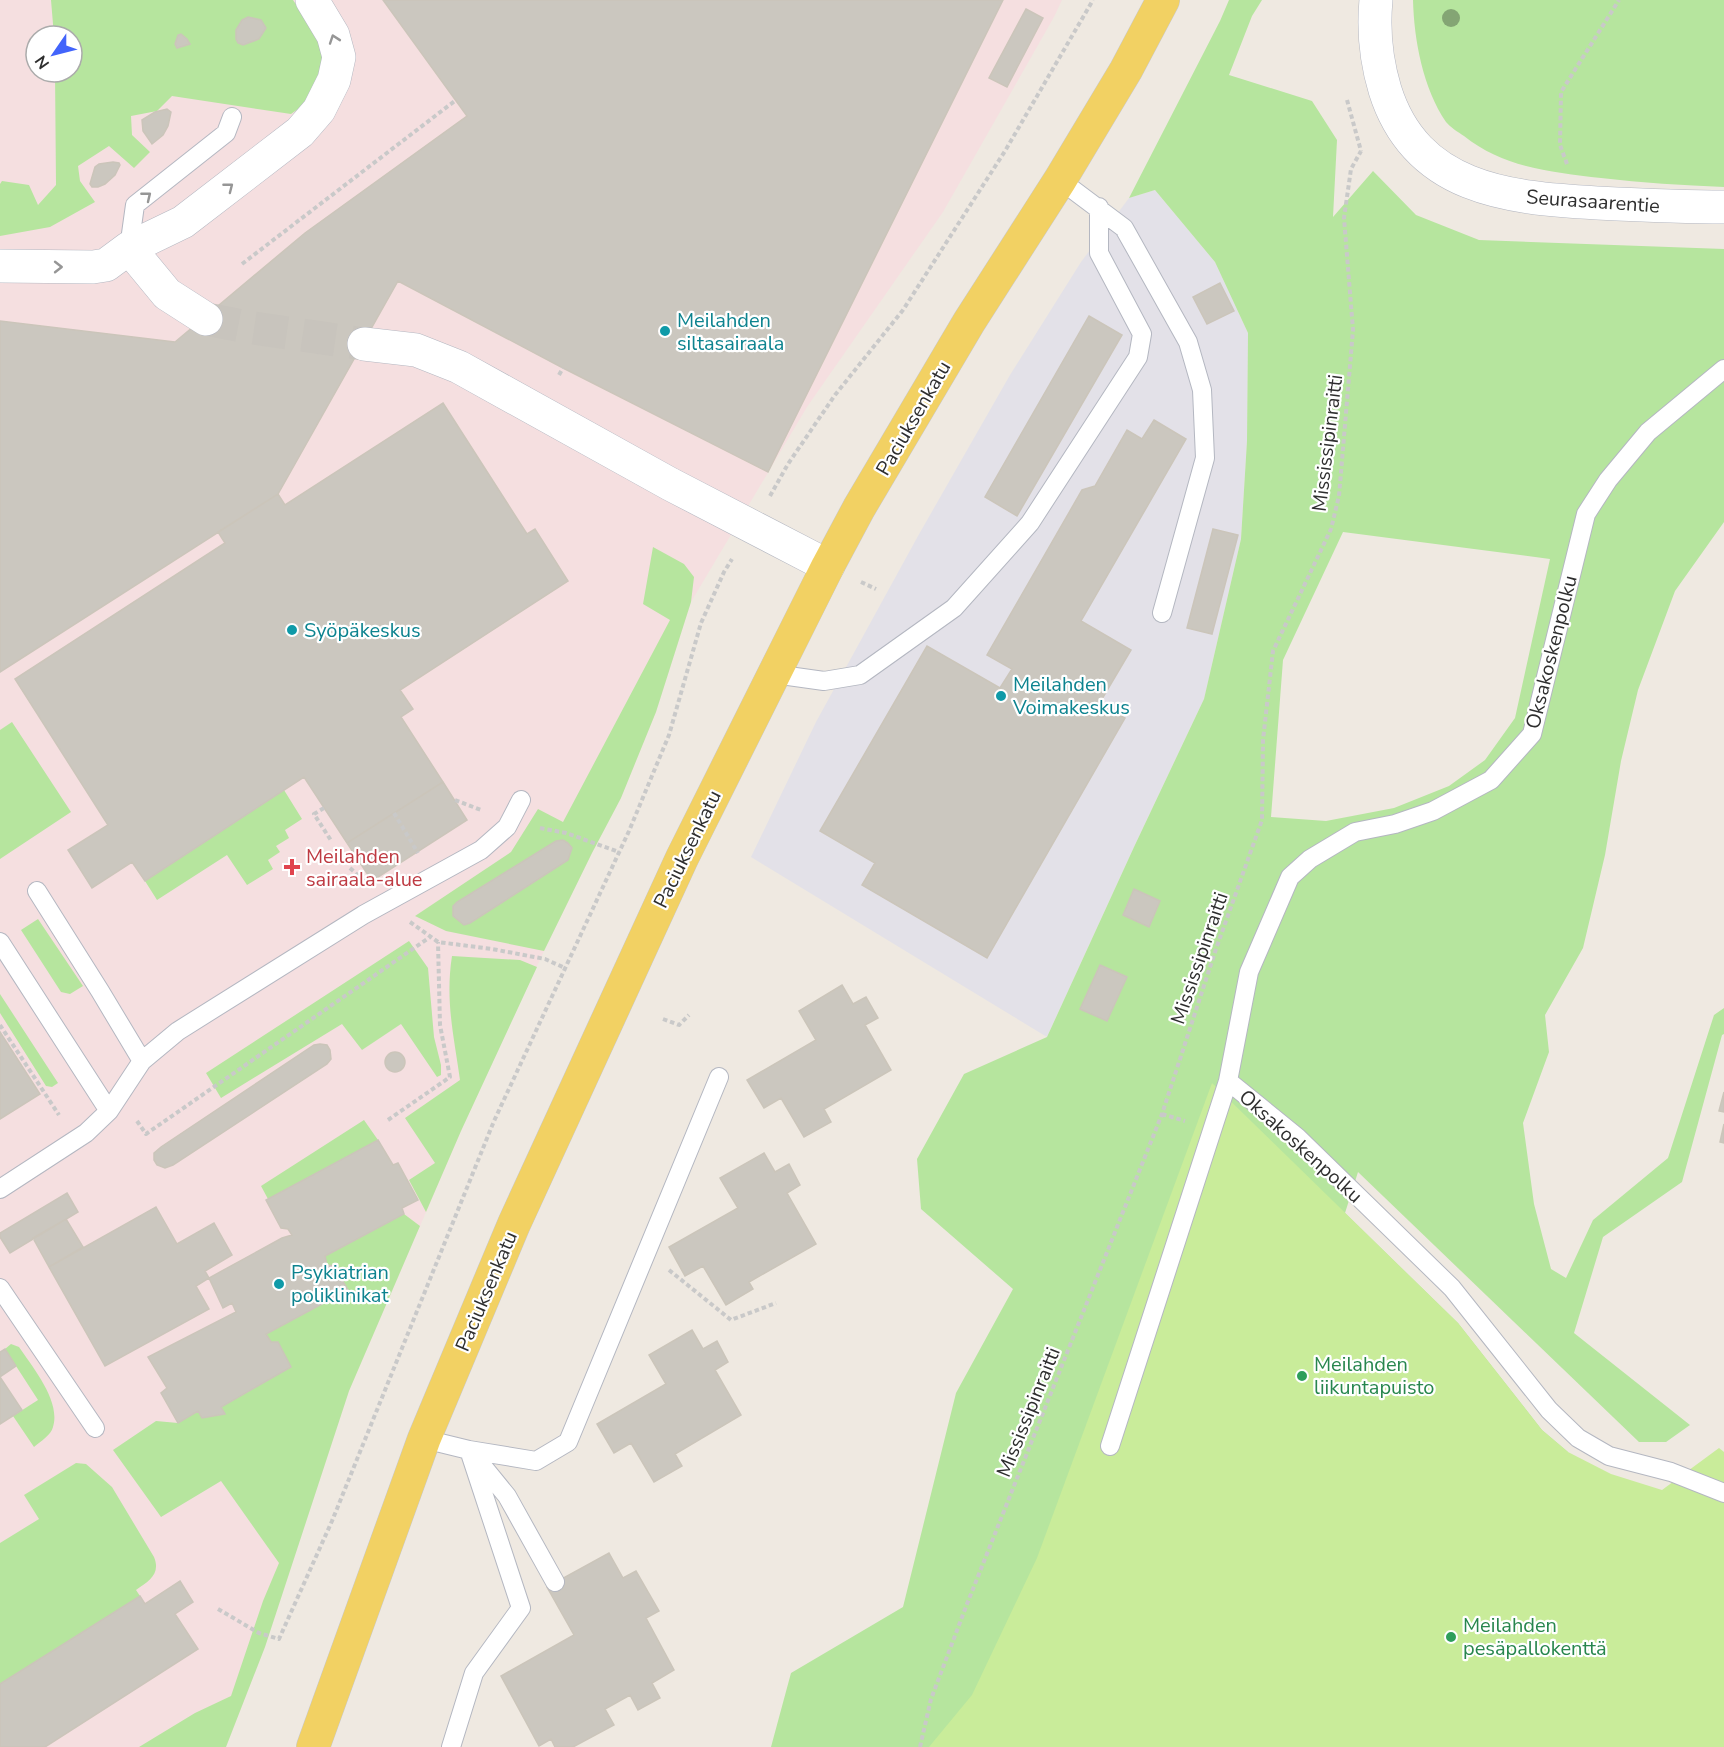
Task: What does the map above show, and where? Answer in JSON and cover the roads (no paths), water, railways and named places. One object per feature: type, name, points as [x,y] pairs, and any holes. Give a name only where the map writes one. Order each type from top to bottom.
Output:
[{"type":"main road","name":"Paciuksenkatu","points":[[313,1747],[424,1440],[549,1143],[682,858],[859,508],[969,322],[1060,180],[1126,70],[1163,0]]},
{"type":"street","points":[[0,266],[93,267],[106,264],[129,248],[183,222],[300,132],[319,110],[334,81],[339,57],[333,34],[324,16],[312,0]]},
{"type":"street","name":"Seurasaarentie","points":[[1376,0],[1374,19],[1378,65],[1390,106],[1414,144],[1439,166],[1472,184],[1512,195],[1545,200],[1724,207]]},
{"type":"street","points":[[129,248],[167,294],[206,319]]},
{"type":"street","points":[[363,344],[416,350],[459,367],[670,484],[828,566]]},
{"type":"lane","points":[[129,248],[135,205],[226,133],[232,117]]},
{"type":"lane","points":[[1060,180],[1124,228],[1188,342],[1202,390],[1205,458],[1162,613]]},
{"type":"lane","points":[[774,674],[824,681],[860,675],[954,608],[1030,523],[1138,357],[1142,334],[1099,253],[1098,207]]},
{"type":"lane","name":"Oksakoskenpolku","points":[[1724,369],[1648,432],[1608,480],[1586,514],[1532,734],[1491,780],[1433,811],[1395,824],[1355,832],[1310,859],[1290,877],[1249,972],[1228,1081],[1297,1137],[1452,1287],[1549,1410],[1578,1438],[1609,1456],[1671,1472],[1724,1493]]},
{"type":"lane","points":[[0,1188],[86,1133],[109,1111],[142,1061],[188,1025],[363,915],[481,849],[507,827],[521,800]]},
{"type":"lane","points":[[37,891],[142,1061]]},
{"type":"lane","points":[[0,942],[109,1111]]},
{"type":"lane","points":[[424,1440],[536,1461],[568,1442],[719,1077]]},
{"type":"lane","points":[[1110,1446],[1173,1257],[1211,1128],[1228,1081]]},
{"type":"lane","points":[[0,1288],[94,1428]]},
{"type":"lane","points":[[469,1450],[507,1496],[555,1582]]},
{"type":"lane","points":[[451,1747],[474,1673],[521,1608],[469,1450]]},
{"type":"tunnel","points":[[206,319],[364,344]]},
{"type":"place","name":"Meilahden siltasairaala","points":[[665,331]]},
{"type":"place","name":"Syöpäkeskus","points":[[292,630]]},
{"type":"place","name":"Meilahden Voimakeskus","points":[[1001,696]]},
{"type":"place","name":"Meilahden sairaala-alue","points":[[292,867]]},
{"type":"place","name":"Psykiatrian poliklinikat","points":[[279,1284]]},
{"type":"place","name":"Meilahden liikuntapuisto","points":[[1302,1376]]},
{"type":"place","name":"Meilahden pesäpallokenttä","points":[[1451,1637]]}]
